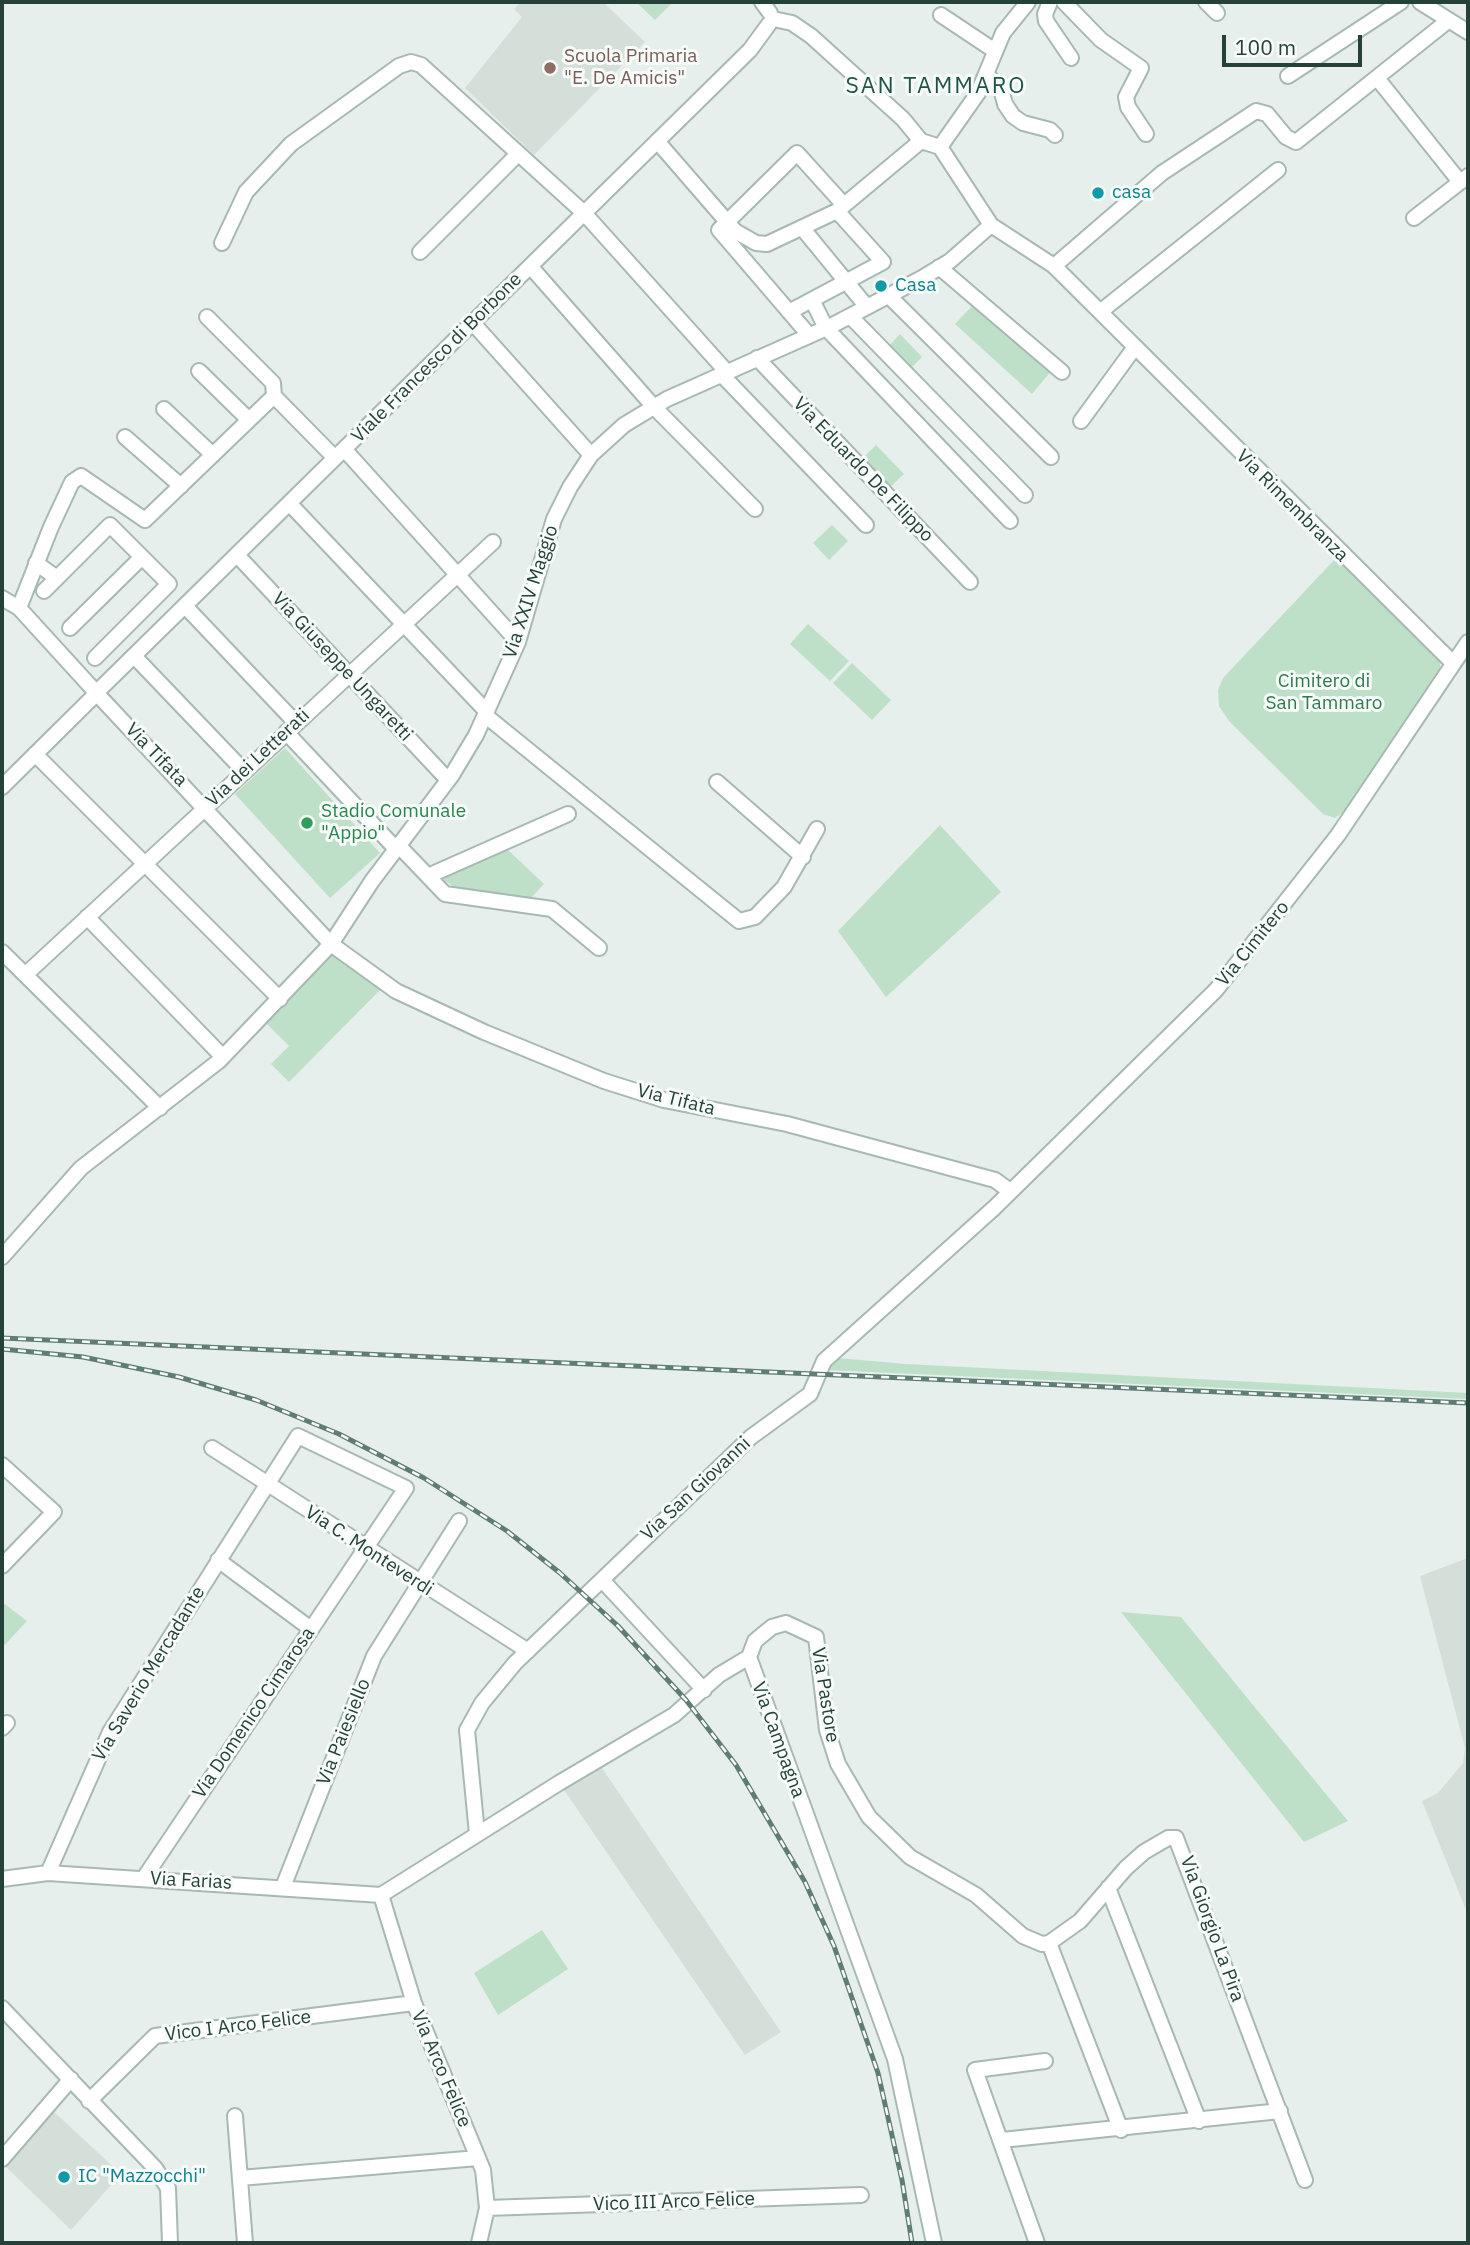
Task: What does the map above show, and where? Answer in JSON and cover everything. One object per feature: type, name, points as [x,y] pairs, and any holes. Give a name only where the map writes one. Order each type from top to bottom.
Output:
[{"type":"street","points":[[940,147],[978,93],[1003,33],[1028,2]]},
{"type":"street","points":[[1050,2],[1045,14],[1046,21],[1071,58]]},
{"type":"street","points":[[1064,2],[1101,40],[1141,68],[1126,97],[1128,107],[1146,134]]},
{"type":"street","points":[[1206,2],[1217,13]]},
{"type":"street","points":[[1288,76],[1401,2]]},
{"type":"street","points":[[1420,2],[1468,32]]},
{"type":"street","points":[[770,15],[792,23],[811,36],[903,119],[921,141],[940,147],[991,225]]},
{"type":"street","name":"Viale Francesco di Borbone","points":[[2,787],[750,50],[770,15]]},
{"type":"street","points":[[941,15],[995,51]]},
{"type":"street","points":[[1449,20],[1468,43]]},
{"type":"street","points":[[1054,266],[1162,173],[1256,111],[1267,114],[1286,137],[1296,142],[1449,20]]},
{"type":"street","points":[[222,243],[246,192],[305,131],[399,66],[411,62],[421,65],[584,213],[724,372],[866,525]]},
{"type":"street","points":[[986,74],[1001,89],[1005,104],[1013,116],[1023,123],[1049,130],[1055,135]]},
{"type":"street","points":[[1377,78],[1464,179],[1414,218]]},
{"type":"street","points":[[657,141],[727,222],[744,238],[755,243],[782,240],[840,208],[921,141]]},
{"type":"street","points":[[789,312],[883,262],[797,153],[719,230],[789,312],[809,335]]},
{"type":"street","points":[[420,252],[518,154]]},
{"type":"street","points":[[1100,312],[1278,170]]},
{"type":"street","name":"Via Rimembranza","points":[[991,225],[1054,266],[1452,662]]},
{"type":"street","name":"Via XXIV Maggio","points":[[2,1257],[81,1168],[102,1148],[155,1112],[223,1057],[331,943],[448,780],[486,714],[518,642],[554,519],[570,487],[592,455],[624,425],[654,407],[889,296],[939,267],[991,225]]},
{"type":"street","points":[[803,229],[867,307]]},
{"type":"street","points":[[530,266],[654,407],[755,509]]},
{"type":"street","points":[[939,267],[1062,372]]},
{"type":"street","points":[[889,296],[1051,457]]},
{"type":"street","points":[[812,300],[826,328],[1010,521]]},
{"type":"street","points":[[850,316],[1025,495]]},
{"type":"street","points":[[207,317],[273,383],[274,396],[339,454],[518,642]]},
{"type":"street","points":[[472,322],[592,455]]},
{"type":"street","points":[[1082,421],[1135,347]]},
{"type":"street","name":"Via Eduardo De Filippo","points":[[757,358],[970,582]]},
{"type":"street","points":[[199,371],[249,420]]},
{"type":"street","points":[[19,608],[72,482],[81,476],[145,520],[274,396]]},
{"type":"street","points":[[164,410],[213,455]]},
{"type":"street","points":[[125,437],[181,486]]},
{"type":"street","points":[[289,503],[486,714],[739,921],[755,917],[784,887],[817,829]]},
{"type":"street","points":[[44,591],[110,525],[169,584],[95,658]]},
{"type":"street","name":"Via dei Letterati","points":[[25,975],[492,542]]},
{"type":"street","name":"Via Giuseppe Ungaretti","points":[[237,555],[448,780]]},
{"type":"street","points":[[70,628],[142,557]]},
{"type":"street","points":[[36,563],[57,578]]},
{"type":"street","name":"Via Tifata","points":[[2,598],[19,608],[331,943],[397,991],[484,1032],[604,1081],[664,1100],[788,1124],[995,1180],[1010,1191]]},
{"type":"street","points":[[185,606],[397,848],[445,894],[552,909],[598,948]]},
{"type":"street","name":"Via Cimitero","points":[[1010,1191],[1216,990],[1338,835],[1468,642]]},
{"type":"street","points":[[134,656],[244,771]]},
{"type":"street","points":[[35,754],[280,999]]},
{"type":"street","points":[[717,782],[803,857]]},
{"type":"street","points":[[428,876],[568,814]]},
{"type":"street","points":[[87,917],[223,1057]]},
{"type":"street","points":[[347,919],[348,940],[358,963]]},
{"type":"street","points":[[2,952],[155,1112]]},
{"type":"street","name":"Via San Giovanni","points":[[477,1834],[467,1730],[482,1703],[528,1651],[751,1437],[810,1394],[824,1362],[1010,1191]]},
{"type":"street","name":"Via Domenico Cimarosa","points":[[144,1878],[406,1488],[298,1436],[265,1484]]},
{"type":"street","name":"Via C. Monteverdi","points":[[212,1448],[528,1651]]},
{"type":"street","points":[[2,1465],[54,1512],[2,1566]]},
{"type":"street","name":"Via Saverio Mercadante","points":[[48,1873],[102,1745],[265,1484]]},
{"type":"street","name":"Via Paiesiello","points":[[283,1887],[374,1656],[459,1521]]},
{"type":"street","points":[[218,1560],[311,1629]]},
{"type":"street","points":[[602,1580],[704,1690]]},
{"type":"street","name":"Via Pastore","points":[[749,1657],[755,1641],[772,1627],[786,1622],[816,1637],[827,1730],[838,1765],[869,1817],[910,1857],[976,1895],[1023,1936],[1042,1944],[1049,1943]]},
{"type":"street","name":"Via Campagna","points":[[381,1895],[674,1715],[735,1663],[749,1657],[895,2059],[934,2243]]},
{"type":"street","name":"Via Giorgio La Pira","points":[[1049,1943],[1080,1921],[1144,1852],[1168,1838],[1176,1838],[1305,2180]]},
{"type":"street","name":"Via Farias","points":[[2,1879],[48,1873],[381,1895]]},
{"type":"street","points":[[1108,1888],[1199,2121]]},
{"type":"street","name":"Via Arco Felice","points":[[381,1895],[414,2003],[478,2158],[487,2208],[479,2243]]},
{"type":"street","points":[[1049,1943],[1121,2130]]},
{"type":"street","name":"Vico I Arco Felice","points":[[89,2101],[155,2036],[414,2003]]},
{"type":"street","points":[[2,2008],[155,2168],[168,2188],[170,2243]]},
{"type":"street","points":[[1037,2243],[975,2070],[1045,2061]]},
{"type":"street","points":[[2,2159],[71,2079]]},
{"type":"street","points":[[1002,2140],[1121,2130],[1280,2111]]},
{"type":"street","points":[[235,2116],[245,2243]]},
{"type":"street","points":[[240,2178],[478,2158]]},
{"type":"street","name":"Vico III Arco Felice","points":[[487,2208],[861,2195]]},
{"type":"shaded area","name":"Scuola Primaria \"E. De Amicis\"","points":[[521,2],[603,2],[645,42],[534,155],[465,88],[522,17],[514,9]]},
{"type":"shaded area","points":[[1468,1558],[1468,1915],[1422,1801],[1438,1793],[1463,1763],[1465,1748],[1420,1576]]},
{"type":"shaded area","points":[[600,1765],[781,2032],[745,2055],[562,1787]]},
{"type":"shaded area","points":[[50,2108],[121,2174],[71,2230],[2,2163]]},
{"type":"green space","points":[[636,2],[673,2],[655,20]]},
{"type":"green space","points":[[974,304],[1052,370],[1032,394],[955,324]]},
{"type":"green space","points":[[900,334],[922,357],[908,371],[886,349]]},
{"type":"green space","points":[[876,445],[904,474],[888,489],[860,461]]},
{"type":"green space","points":[[832,525],[848,541],[829,560],[813,543]]},
{"type":"green space","name":"Cimitero di San Tammaro","points":[[1336,558],[1438,657],[1440,669],[1345,811],[1335,818],[1323,814],[1229,721],[1219,706],[1218,690],[1223,678]]},
{"type":"green space","points":[[808,624],[849,661],[830,681],[790,644]]},
{"type":"green space","points":[[852,663],[891,700],[872,720],[833,683]]},
{"type":"green space","name":"Stadio Comunale \"Appio\"","points":[[285,748],[380,853],[330,898],[235,794]]},
{"type":"green space","points":[[940,825],[1001,892],[886,997],[838,931]]},
{"type":"green space","points":[[507,849],[544,884],[529,900],[456,888],[444,880],[448,874]]},
{"type":"green space","points":[[332,951],[382,988],[289,1082],[271,1064],[289,1046],[265,1022]]},
{"type":"green space","points":[[838,1358],[906,1364],[1468,1393],[1468,1399],[825,1370]]},
{"type":"green space","points":[[2,1602],[27,1621],[2,1648]]},
{"type":"green space","points":[[1121,1612],[1181,1617],[1348,1821],[1304,1842]]},
{"type":"green space","points":[[542,1930],[568,1969],[498,2015],[474,1973]]},
{"type":"railway","points":[[2,1338],[1468,1403]]},
{"type":"railway","points":[[2,1349],[83,1357],[179,1377],[256,1400],[339,1434],[424,1478],[507,1531],[560,1573],[618,1626],[686,1700],[736,1765],[805,1882],[834,1946],[878,2073],[902,2180],[912,2243]]},
{"type":"place","name":"Scuola Primaria \"E. De Amicis\"","points":[[550,68]]},
{"type":"place","name":"casa","points":[[1098,193]]},
{"type":"place","name":"Casa","points":[[881,286]]},
{"type":"place","name":"Stadio Comunale \"Appio\"","points":[[307,823]]},
{"type":"place","name":"IC \"Mazzocchi\"","points":[[64,2177]]},
{"type":"district","name":"SAN TAMMARO","points":[[936,86]]}]
